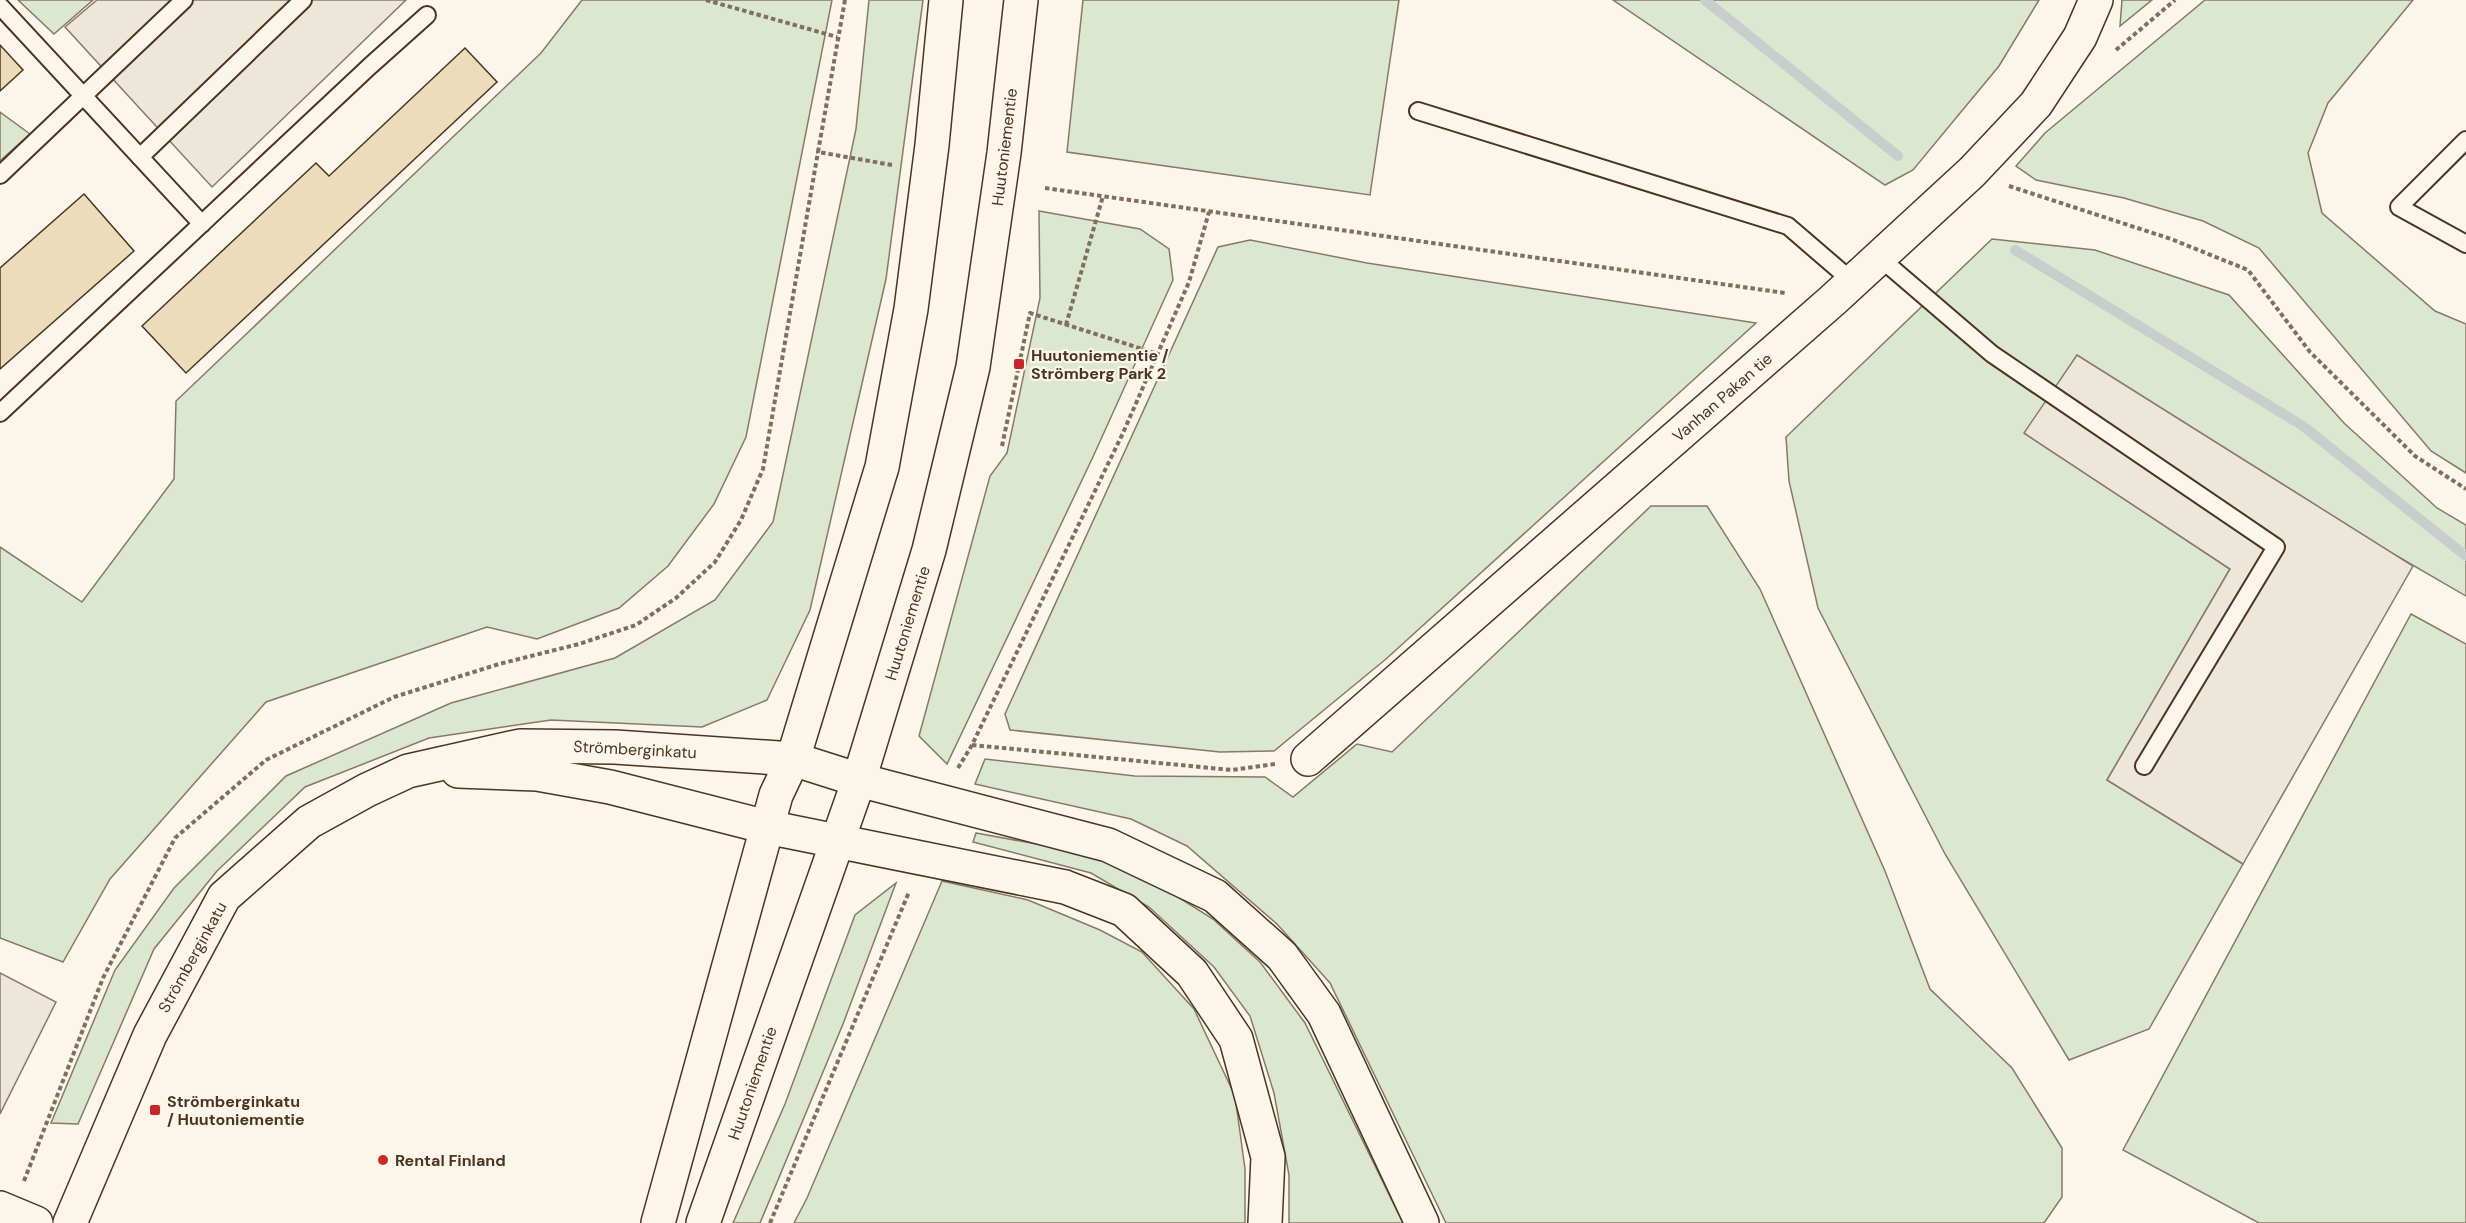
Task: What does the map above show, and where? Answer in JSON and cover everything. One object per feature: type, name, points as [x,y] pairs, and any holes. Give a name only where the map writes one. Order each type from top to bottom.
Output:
[{"type":"main road","points":[[658,1223],[776,795],[793,759],[882,467],[910,309],[932,145],[946,0]]},
{"type":"main road","name":"Huutoniementie","points":[[703,1223],[859,780],[929,550],[974,367],[1004,153],[1021,0]]},
{"type":"main road","name":"Vanhan Pakan tie","points":[[1308,759],[1843,291],[1972,172],[2036,104],[2080,37],[2096,0]]},
{"type":"main road","name":"Strömberginkatu","points":[[70,1223],[150,1035],[224,897],[309,822],[367,790],[408,771],[520,746],[615,747],[793,759],[859,780],[940,799],[1108,845],[1215,896],[1282,956],[1324,1014],[1422,1223]]},
{"type":"main road","name":"Strömberginkatu","points":[[408,771],[537,774],[610,788],[767,827],[1065,886],[1124,910],[1192,973],[1236,1039],[1268,1157],[1265,1223]]},
{"type":"lane","points":[[0,175],[184,0]]},
{"type":"lane","points":[[140,157],[303,0]]},
{"type":"lane","points":[[0,6],[202,224]]},
{"type":"lane","points":[[0,413],[427,15]]},
{"type":"lane","points":[[1419,111],[1788,226],[1843,291]]},
{"type":"lane","points":[[2466,140],[2399,207],[2466,244]]},
{"type":"lane","points":[[1880,258],[1992,354],[2276,547],[2144,766]]},
{"type":"path","points":[[706,0],[837,37]]},
{"type":"path","points":[[16,1215],[103,978],[174,838],[266,760],[394,697],[499,663],[579,644],[636,625],[676,598],[715,562],[741,520],[763,469],[845,0]]},
{"type":"path","points":[[818,152],[892,165]]},
{"type":"path","points":[[1972,172],[2058,203],[2171,239],[2248,270],[2310,352],[2415,456],[2466,489]]},
{"type":"path","points":[[1045,188],[1209,212],[1843,291]]},
{"type":"path","points":[[1066,325],[1102,196]]},
{"type":"path","points":[[940,799],[972,744],[1123,434],[1189,282],[1209,212]]},
{"type":"path","points":[[1002,446],[1030,313],[1158,354]]},
{"type":"path","points":[[972,744],[1232,770],[1308,759]]},
{"type":"path","points":[[770,1223],[924,858]]},
{"type":"green space","points":[[18,0],[93,0],[54,34]]},
{"type":"green space","points":[[582,0],[832,0],[746,437],[714,504],[668,566],[619,608],[537,639],[487,627],[266,702],[110,879],[63,962],[0,938],[0,547],[82,602],[174,479],[176,401],[541,53]]},
{"type":"green space","points":[[869,0],[923,0],[886,279],[810,610],[767,700],[702,727],[551,720],[429,738],[305,787],[217,871],[154,949],[78,1124],[51,1123],[115,970],[174,888],[286,776],[451,703],[615,658],[715,600],[773,522],[856,129]]},
{"type":"green space","points":[[1083,0],[1399,0],[1370,195],[1067,152]]},
{"type":"green space","points":[[1613,0],[2039,0],[1999,66],[1913,170],[1885,185]]},
{"type":"green space","points":[[2122,0],[2152,0],[2120,26]]},
{"type":"green space","points":[[2205,0],[2413,0],[2328,103],[2308,153],[2322,213],[2435,311],[2466,324],[2466,473],[2431,451],[2259,248],[2203,221],[2124,198],[2036,180],[2016,166],[2045,133]]},
{"type":"green space","points":[[0,112],[30,134],[0,161]]},
{"type":"green space","points":[[1039,211],[1140,229],[1169,249],[1173,280],[1092,459],[947,764],[919,736],[990,476],[1007,453],[1040,298]]},
{"type":"green space","points":[[1992,239],[2095,250],[2229,295],[2344,423],[2437,508],[2466,525],[2466,596],[2397,556],[2024,433],[2230,569],[2107,780],[2243,864],[2149,1029],[2069,1060],[1945,854],[1818,608],[1789,481],[1786,437]]},
{"type":"green space","points":[[1250,240],[1367,263],[1756,323],[1386,659],[1274,751],[1220,752],[1010,730],[1005,714],[1218,247]]},
{"type":"green space","points":[[1651,506],[1707,506],[1760,589],[1885,871],[1930,989],[2012,1068],[2062,1148],[2062,1197],[2044,1223],[1446,1223],[1330,983],[1277,924],[1187,846],[1131,819],[975,784],[985,759],[1135,776],[1265,777],[1293,797],[1357,744],[1392,752]]},
{"type":"green space","points":[[2411,614],[2466,644],[2466,1223],[2259,1223],[2123,1150]]},
{"type":"green space","points":[[976,833],[1086,853],[1170,892],[1213,919],[1260,962],[1305,1023],[1403,1223],[1289,1223],[1289,1175],[1274,1093],[1250,1016],[1214,967],[1149,907],[1091,873],[973,842]]},
{"type":"green space","points":[[942,881],[1028,900],[1100,930],[1142,952],[1194,1009],[1235,1096],[1245,1169],[1245,1223],[794,1223],[807,1198]]},
{"type":"green space","points":[[896,883],[843,1024],[760,1223],[733,1223],[785,1104],[855,915]]},
{"type":"shaded area","points":[[97,0],[406,0],[212,187],[65,27]]},
{"type":"shaded area","points":[[2077,355],[2413,566],[2243,864],[2107,780],[2230,569],[2024,433]]},
{"type":"shaded area","points":[[0,973],[56,1002],[0,1114]]},
{"type":"building","points":[[0,45],[23,70],[0,91]]},
{"type":"building","points":[[465,48],[497,82],[186,373],[142,326],[316,163],[329,176]]},
{"type":"building","points":[[84,194],[134,251],[0,369],[0,268]]},
{"type":"waterway","points":[[1705,0],[1898,156]]},
{"type":"waterway","points":[[2015,250],[2303,426],[2466,556]]},
{"type":"place","name":"Huutoniementie / Strömberg Park 2","points":[[1019,364]]},
{"type":"place","name":"Strömberginkatu / Huutoniementie","points":[[155,1110]]},
{"type":"place","name":"Rental Finland","points":[[383,1160]]}]
